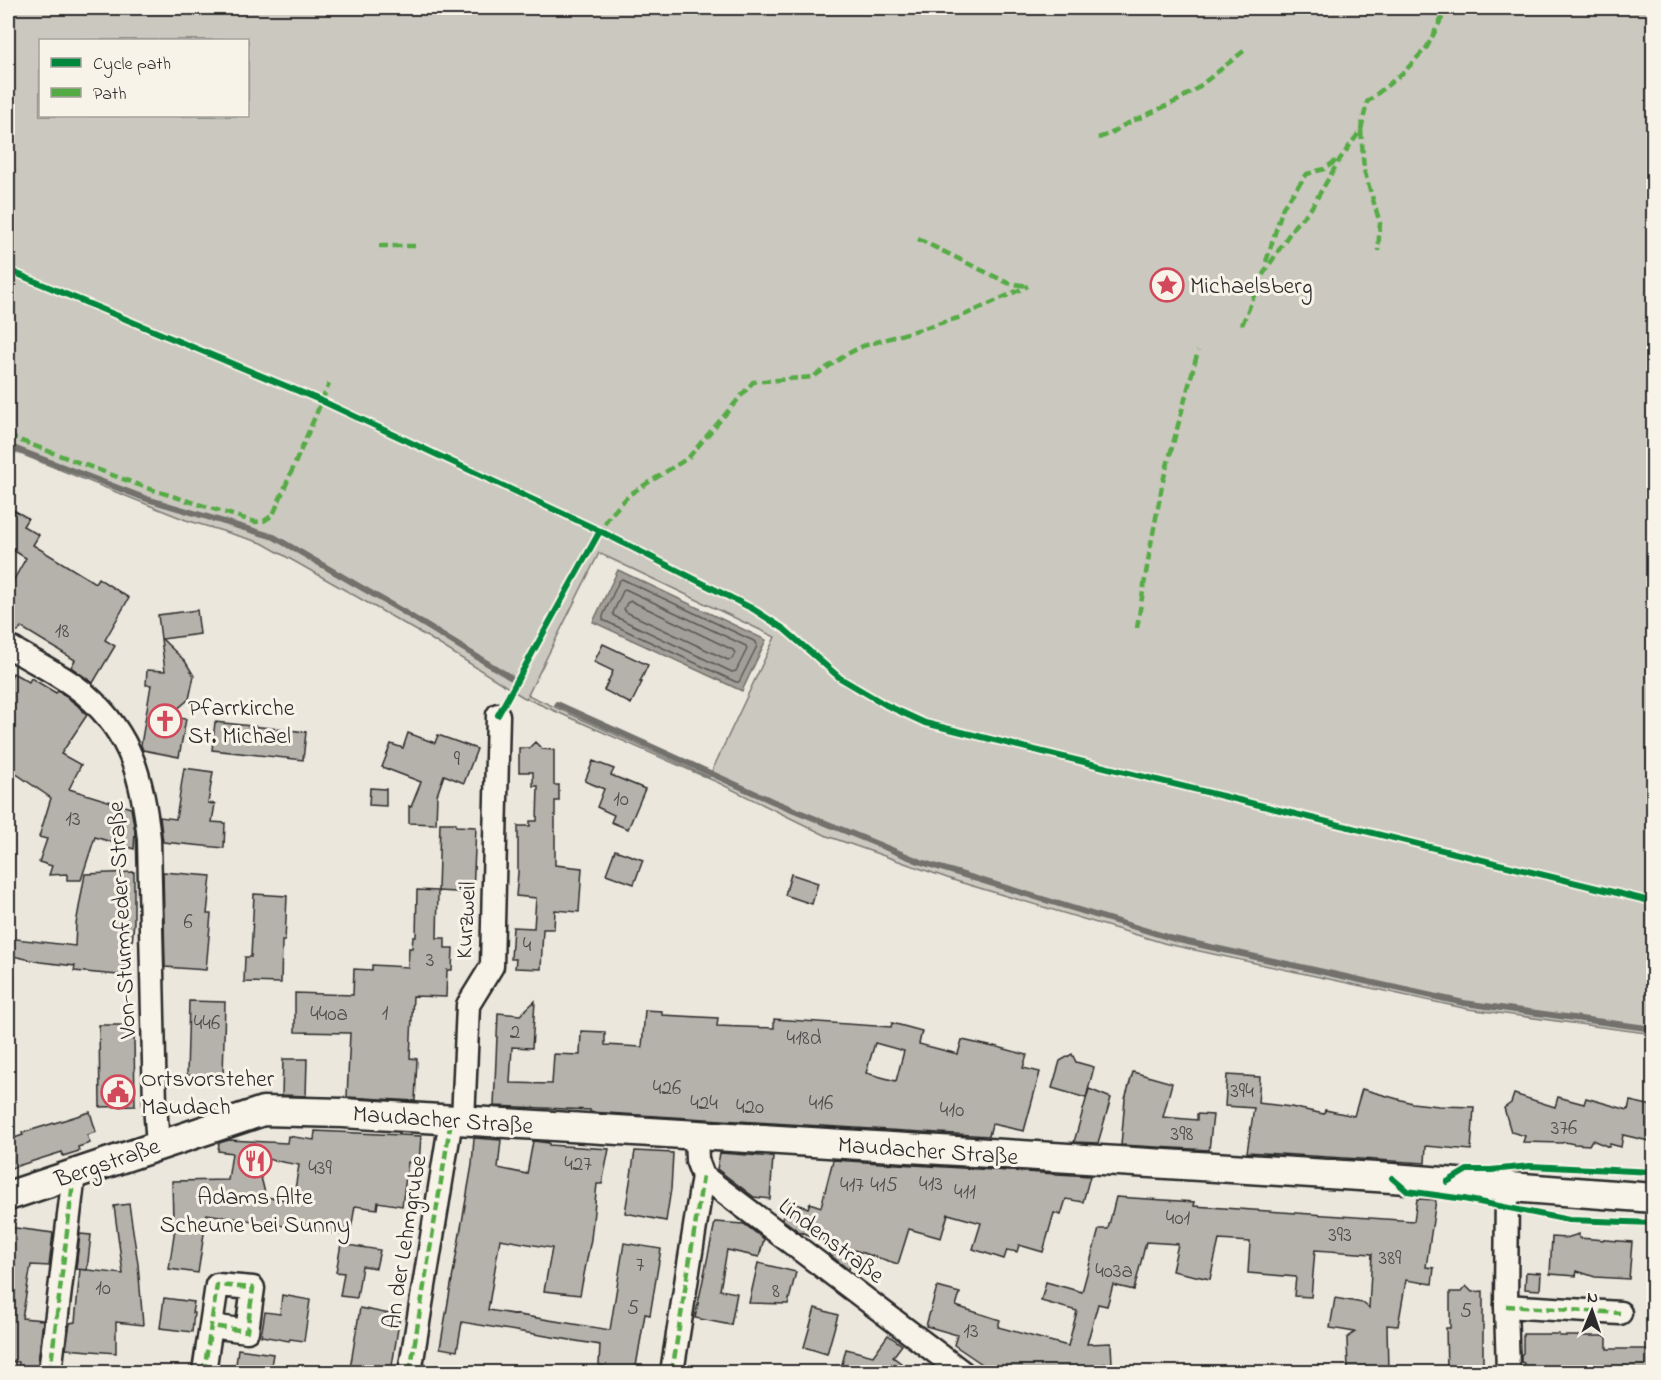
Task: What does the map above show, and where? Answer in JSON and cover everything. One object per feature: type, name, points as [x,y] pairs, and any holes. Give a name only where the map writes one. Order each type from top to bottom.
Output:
[{"type":"street","name":"Von-Sturmfeder-Straße","points":[[8,646],[85,694],[106,715],[124,740],[134,760],[141,784],[149,839],[155,1105],[158,1145]]},
{"type":"street","name":"Kurzweil","points":[[457,1120],[468,1005],[492,966],[498,715]]},
{"type":"street","name":"Maudacher Straße","points":[[206,1129],[263,1111],[343,1113],[1368,1176],[1653,1198]]},
{"type":"street","name":"An der Lehmgrube","points":[[410,1372],[457,1120]]},
{"type":"street","name":"Bergstraße","points":[[8,1196],[206,1129]]},
{"type":"street","points":[[672,1372],[703,1176],[697,1160],[696,1135]]},
{"type":"street","points":[[50,1372],[74,1174]]},
{"type":"street","name":"Lindenstraße","points":[[703,1176],[962,1372]]},
{"type":"street","points":[[1507,1186],[1508,1372]]},
{"type":"street","points":[[1506,1306],[1620,1313]]},
{"type":"street","points":[[204,1372],[210,1326]]},
{"type":"shaded area","points":[[8,8],[1653,8],[1653,1034],[1468,1009],[1167,944],[956,881],[827,836],[719,783],[523,697],[426,636],[262,543],[186,520],[8,449]],"holes":[[[599,553],[775,637],[709,777],[528,695]]]},
{"type":"water","points":[[618,570],[766,640],[742,691],[593,622]]},
{"type":"building","points":[[8,507],[28,518],[23,526],[39,535],[33,545],[95,583],[98,578],[129,598],[105,640],[115,646],[93,683],[71,667],[75,660],[21,627],[18,632],[8,626],[8,590],[26,558],[11,549],[8,555]]},
{"type":"building","name":"Pfarrkirche St. Michael","points":[[197,610],[200,634],[162,639],[185,661],[194,676],[189,699],[168,717],[186,719],[179,757],[143,750],[141,745],[151,685],[146,685],[147,670],[165,671],[158,615]]},
{"type":"building","points":[[603,644],[648,665],[631,704],[604,690],[613,671],[594,662]]},
{"type":"building","points":[[13,673],[29,682],[31,678],[56,693],[58,691],[87,715],[61,754],[81,765],[69,789],[131,808],[135,832],[134,849],[95,837],[81,880],[67,880],[67,874],[49,875],[52,866],[39,862],[47,839],[39,837],[51,798],[8,768],[8,683]]},
{"type":"building","points":[[215,722],[306,732],[303,760],[212,750]]},
{"type":"building","points":[[408,733],[435,743],[438,735],[477,749],[464,783],[444,775],[437,795],[436,824],[409,823],[409,806],[411,807],[421,782],[382,767],[391,744],[403,748]]},
{"type":"building","points":[[535,742],[542,749],[554,750],[554,785],[559,785],[559,801],[555,801],[555,865],[582,868],[579,912],[555,910],[554,929],[543,929],[541,969],[515,968],[516,959],[511,959],[513,927],[534,928],[536,898],[516,896],[518,826],[530,826],[530,821],[537,821],[538,786],[533,786],[533,772],[519,772],[519,748],[529,748]]},
{"type":"building","points":[[593,761],[614,769],[611,775],[645,789],[628,829],[611,822],[614,815],[597,807],[604,789],[585,781]]},
{"type":"building","points":[[184,768],[213,772],[208,803],[215,804],[212,822],[225,823],[224,848],[163,842],[160,817],[176,819]]},
{"type":"building","points":[[370,788],[386,789],[386,806],[369,805]]},
{"type":"building","points":[[440,823],[476,827],[473,893],[438,891]]},
{"type":"building","points":[[615,850],[643,860],[634,884],[606,874]]},
{"type":"building","points":[[134,872],[134,922],[129,976],[74,971],[75,966],[8,955],[8,938],[75,946],[76,924],[85,874]]},
{"type":"building","points":[[163,872],[211,876],[207,914],[211,914],[206,970],[165,967]]},
{"type":"building","points":[[791,874],[818,883],[812,904],[785,895]]},
{"type":"building","points":[[417,890],[438,891],[437,938],[445,938],[445,948],[453,948],[452,970],[447,970],[446,997],[413,996],[410,1058],[417,1059],[415,1101],[347,1097],[350,1033],[295,1032],[295,993],[353,995],[354,969],[372,970],[372,965],[408,967],[409,948],[412,948],[413,937],[416,937]]},
{"type":"building","points":[[254,894],[287,896],[285,941],[282,941],[281,983],[244,982],[245,957],[251,957]]},
{"type":"building","points":[[189,1001],[225,1002],[223,1076],[187,1075]]},
{"type":"building","points":[[535,1001],[532,1048],[512,1047],[510,1083],[552,1084],[554,1054],[580,1055],[581,1031],[605,1032],[605,1045],[642,1047],[645,1010],[662,1011],[662,1015],[718,1018],[717,1026],[774,1028],[774,1019],[891,1027],[892,1023],[922,1031],[919,1044],[958,1054],[962,1040],[1027,1055],[1023,1068],[1040,1072],[1024,1131],[992,1124],[989,1136],[590,1112],[590,1110],[494,1106],[498,1013],[520,1015]],"holes":[[[875,1043],[904,1051],[896,1081],[866,1073]]]},
{"type":"building","points":[[99,1025],[129,1025],[129,1037],[134,1037],[135,1106],[100,1107]]},
{"type":"building","points":[[1072,1054],[1076,1062],[1094,1067],[1086,1098],[1052,1088],[1060,1061]]},
{"type":"building","points":[[283,1059],[307,1059],[306,1096],[282,1095]]},
{"type":"building","points":[[1133,1072],[1172,1083],[1163,1117],[1197,1120],[1197,1114],[1213,1115],[1209,1150],[1121,1145],[1125,1099]]},
{"type":"building","points":[[1227,1075],[1260,1077],[1258,1103],[1324,1114],[1325,1110],[1354,1116],[1362,1089],[1412,1103],[1474,1107],[1471,1150],[1426,1146],[1425,1163],[1247,1152],[1254,1108],[1225,1106]]},
{"type":"building","points":[[1089,1089],[1111,1098],[1098,1143],[1074,1142]]},
{"type":"building","points":[[1514,1094],[1555,1107],[1558,1097],[1584,1104],[1586,1098],[1628,1110],[1630,1101],[1653,1106],[1653,1134],[1651,1133],[1649,1141],[1623,1135],[1621,1147],[1610,1144],[1609,1147],[1592,1140],[1589,1145],[1565,1142],[1523,1142],[1525,1136],[1511,1132],[1504,1108],[1511,1103]]},
{"type":"building","points":[[90,1112],[96,1132],[87,1135],[90,1143],[78,1147],[79,1151],[63,1156],[62,1152],[8,1169],[8,1140],[23,1135],[22,1133]]},
{"type":"building","points":[[315,1131],[421,1136],[419,1163],[408,1162],[402,1206],[378,1202],[377,1209],[355,1206],[350,1236],[207,1214],[198,1273],[169,1269],[176,1221],[173,1221],[172,1181],[228,1180],[232,1153],[218,1151],[219,1143],[229,1140],[287,1143],[288,1136],[314,1140]],"holes":[[[256,1157],[299,1165],[293,1201],[266,1197]]]},
{"type":"building","points":[[474,1138],[501,1140],[498,1168],[527,1174],[533,1141],[549,1143],[549,1145],[609,1149],[602,1184],[597,1184],[591,1239],[580,1295],[544,1291],[552,1248],[500,1239],[488,1310],[610,1330],[624,1243],[661,1249],[650,1315],[645,1314],[635,1372],[603,1372],[604,1366],[599,1365],[600,1345],[462,1322],[457,1351],[440,1348],[472,1165]]},
{"type":"building","points":[[635,1151],[673,1153],[666,1221],[625,1213]]},
{"type":"building","points":[[720,1153],[773,1157],[770,1199],[754,1197],[717,1169]]},
{"type":"building","points":[[833,1160],[1090,1176],[1083,1202],[1066,1199],[1061,1215],[1054,1213],[1043,1252],[1019,1245],[1017,1252],[1007,1250],[1004,1259],[973,1249],[981,1223],[948,1214],[941,1238],[909,1229],[898,1264],[854,1250],[849,1270],[829,1254],[832,1243],[800,1232],[782,1219],[789,1201],[808,1208],[810,1203],[821,1207]]},
{"type":"building","points":[[1116,1197],[1195,1202],[1194,1206],[1414,1221],[1417,1199],[1436,1200],[1426,1267],[1434,1268],[1432,1284],[1406,1280],[1398,1326],[1387,1325],[1388,1372],[1348,1372],[1347,1338],[1355,1332],[1330,1328],[1335,1298],[1363,1303],[1369,1308],[1372,1254],[1315,1250],[1311,1297],[1294,1296],[1296,1277],[1248,1273],[1250,1242],[1219,1240],[1210,1279],[1172,1271],[1178,1244],[1146,1242],[1134,1290],[1113,1285],[1107,1306],[1098,1304],[1087,1344],[1111,1343],[1112,1364],[1103,1364],[1103,1372],[987,1372],[988,1368],[954,1345],[957,1335],[926,1326],[937,1287],[960,1293],[956,1306],[1000,1320],[998,1327],[1068,1346],[1077,1311],[1041,1301],[1046,1282],[1082,1292],[1099,1229],[1108,1229]]},
{"type":"building","points":[[129,1204],[138,1264],[143,1325],[116,1322],[116,1353],[66,1349],[70,1323],[75,1322],[80,1269],[123,1274],[114,1206]]},
{"type":"building","points":[[715,1222],[744,1224],[764,1239],[759,1257],[727,1250],[720,1290],[737,1293],[731,1325],[695,1318]]},
{"type":"building","points":[[8,1227],[53,1233],[49,1266],[31,1265],[22,1318],[43,1320],[37,1372],[18,1372],[19,1362],[8,1361]]},
{"type":"building","points":[[80,1234],[91,1235],[87,1270],[76,1269]]},
{"type":"building","points":[[1579,1234],[1579,1238],[1632,1242],[1629,1279],[1595,1277],[1577,1271],[1576,1276],[1550,1274],[1552,1237],[1566,1238]]},
{"type":"building","points":[[341,1244],[380,1250],[376,1268],[362,1266],[357,1298],[340,1296],[344,1273],[336,1272]]},
{"type":"building","points":[[758,1263],[796,1272],[788,1304],[749,1303]]},
{"type":"building","points":[[1526,1272],[1541,1273],[1540,1290],[1525,1289]]},
{"type":"building","points":[[1466,1286],[1472,1292],[1483,1291],[1483,1372],[1447,1372],[1446,1328],[1450,1328],[1450,1292],[1461,1292]]},
{"type":"building","points":[[282,1295],[310,1300],[304,1341],[261,1336],[265,1312],[280,1314]]},
{"type":"building","points":[[164,1298],[194,1302],[192,1332],[160,1328]]},
{"type":"building","points":[[360,1308],[400,1316],[391,1372],[362,1372],[350,1369]]},
{"type":"building","points":[[815,1308],[838,1315],[827,1354],[804,1347]]},
{"type":"building","points":[[1523,1334],[1607,1336],[1607,1349],[1650,1349],[1650,1372],[1524,1372],[1524,1363],[1521,1362]]},
{"type":"building","points":[[888,1335],[902,1345],[893,1357],[913,1372],[840,1372],[846,1349],[873,1356]]},
{"type":"building","points":[[238,1349],[273,1354],[270,1372],[235,1372]]},
{"type":"waterway","points":[[8,446],[147,499],[274,537],[510,677]]},
{"type":"waterway","points":[[557,704],[772,801],[921,862],[1174,939],[1464,1003],[1654,1029]]},
{"type":"marked path","points":[[1242,325],[1262,276],[1295,225],[1310,210],[1340,159],[1361,130],[1367,102],[1404,72],[1427,47],[1447,8]]},
{"type":"marked path","points":[[1098,138],[1177,101],[1245,50]]},
{"type":"marked path","points":[[1361,130],[1364,170],[1380,223],[1378,251]]},
{"type":"marked path","points":[[1266,262],[1283,207],[1307,174],[1324,169],[1337,160]]},
{"type":"marked path","points":[[918,239],[1008,283],[1028,286]]},
{"type":"marked path","points":[[379,246],[416,246]]},
{"type":"marked path","points":[[598,536],[608,518],[630,494],[688,458],[753,382],[813,377],[863,346],[958,318],[1028,286]]},
{"type":"marked path","points":[[1137,628],[1163,481],[1198,351]]},
{"type":"marked path","points":[[8,436],[147,488],[255,522],[264,521],[273,515],[329,384]]},
{"type":"marked path","points":[[1649,879],[1654,873]]},
{"type":"marked path","points":[[410,1372],[451,1120]]},
{"type":"marked path","points":[[50,1372],[74,1174]]},
{"type":"marked path","points":[[672,1372],[703,1176]]},
{"type":"marked path","points":[[204,1372],[217,1285],[253,1288],[247,1331],[211,1326]]},
{"type":"marked path","points":[[1506,1306],[1620,1313]]},
{"type":"cycle path","points":[[8,270],[322,401],[600,531],[753,609],[784,629],[840,678],[886,705],[925,723],[1654,902]]},
{"type":"cycle path","points":[[498,715],[600,531]]},
{"type":"cycle path","points":[[1447,1182],[1467,1170],[1530,1166],[1654,1172]]},
{"type":"cycle path","points":[[1392,1178],[1407,1191],[1464,1199],[1569,1220],[1654,1223]]},
{"type":"place","name":"Michaelsberg","points":[[1167,285]]},
{"type":"place","name":"Pfarrkirche St. Michael","points":[[165,721]]},
{"type":"place","name":"Ortsvorsteher Maudach","points":[[118,1092]]},
{"type":"place","name":"Adams Alte Scheune bei Sunny","points":[[255,1161]]}]
